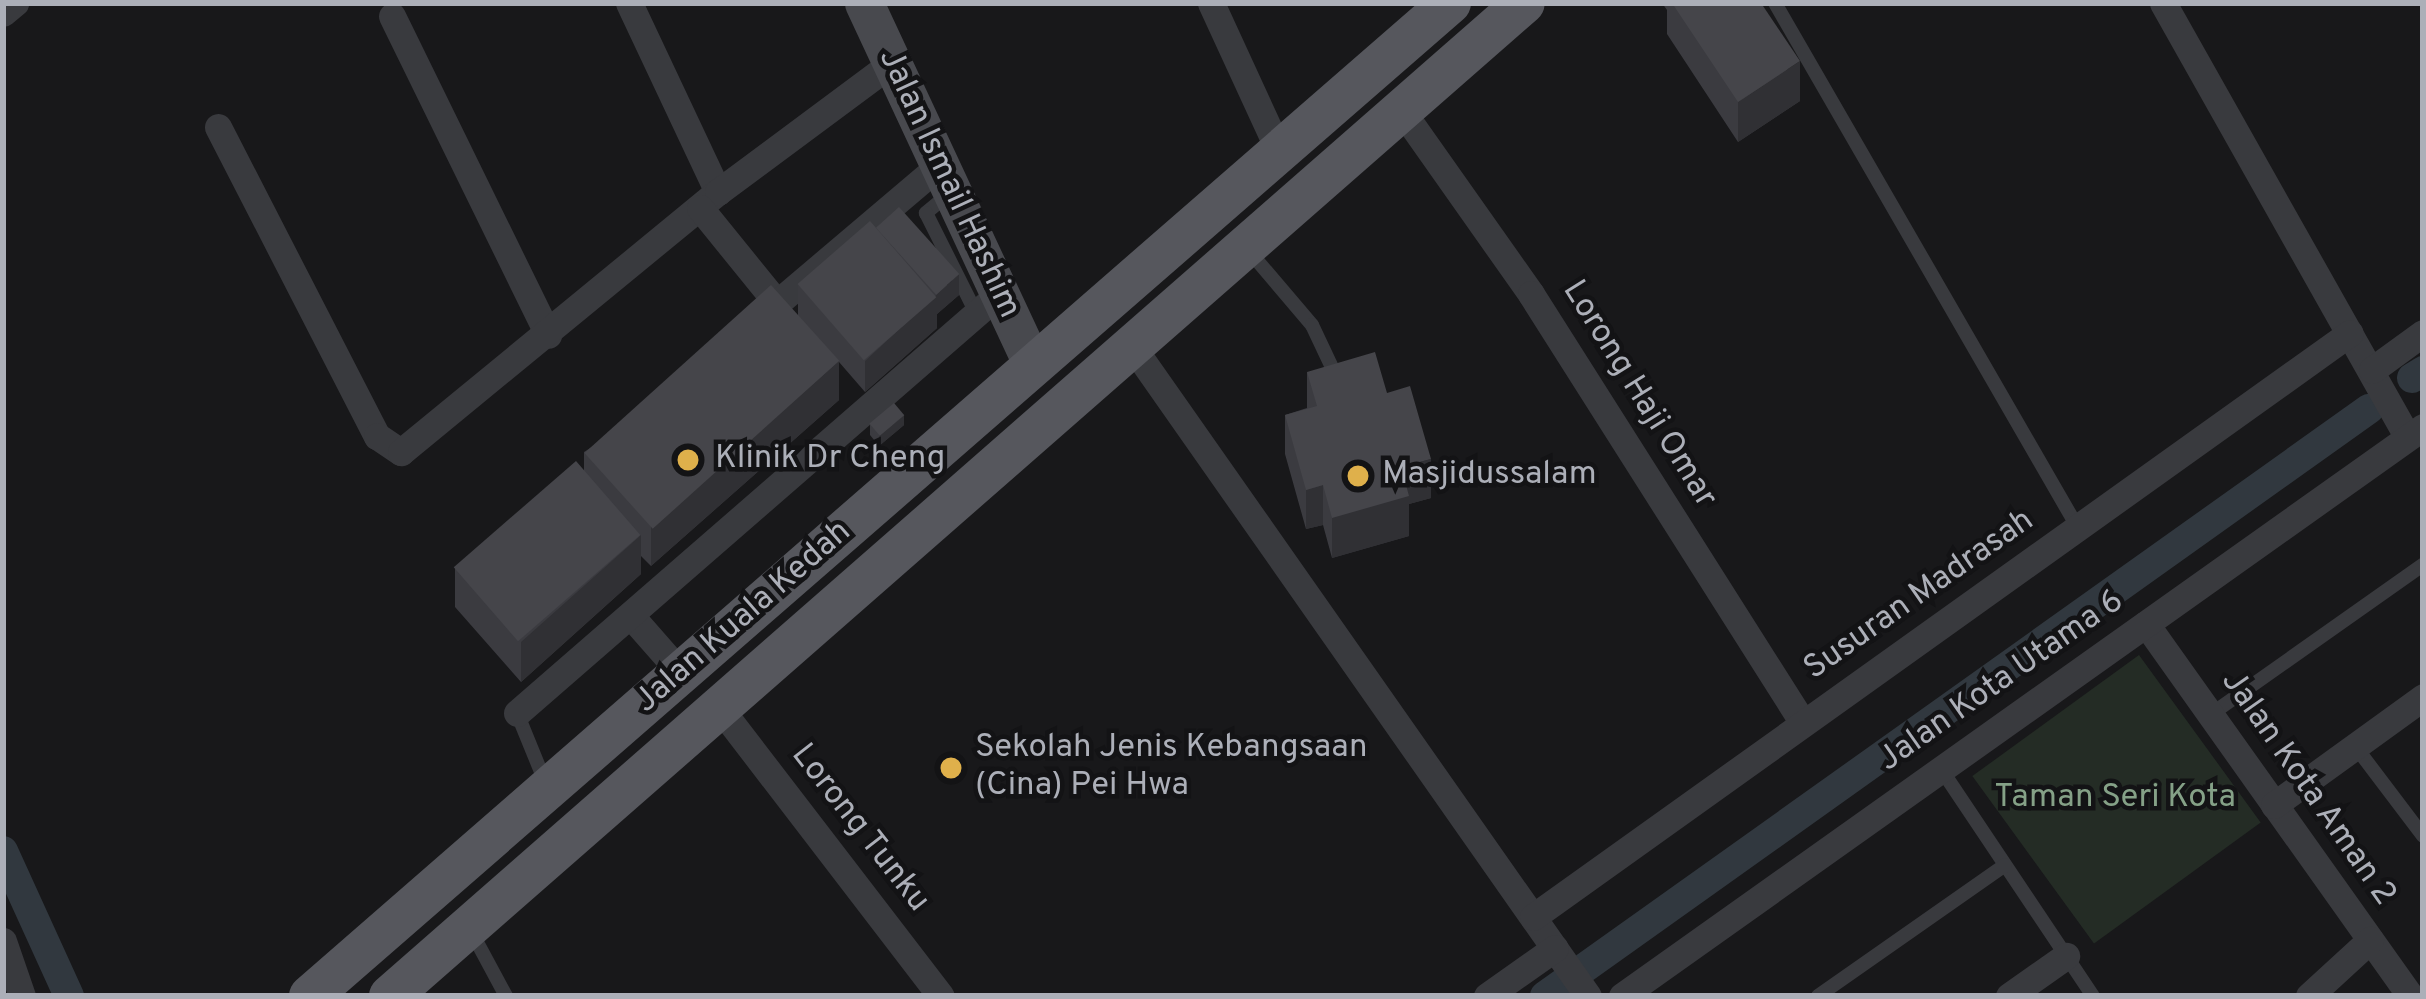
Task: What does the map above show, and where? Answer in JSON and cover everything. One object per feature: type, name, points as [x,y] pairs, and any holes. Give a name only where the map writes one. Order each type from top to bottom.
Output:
[{"type":"main road","name":"Jalan Kuala Kedah","points":[[310,996],[1450,3]]},
{"type":"main road","name":"Jalan Kuala Kedah","points":[[391,996],[1524,3]]},
{"type":"street","points":[[3,13],[15,3]]},
{"type":"street","points":[[629,3],[709,200],[777,303]]},
{"type":"street","name":"Jalan Ismail Hashim","points":[[863,3],[946,178],[988,303],[1034,365]]},
{"type":"street","points":[[1211,3],[1279,152]]},
{"type":"street","points":[[2163,3],[2350,333],[2416,432]]},
{"type":"street","points":[[392,16],[548,335]]},
{"type":"street","points":[[218,128],[390,449],[412,449],[709,200],[892,63]]},
{"type":"street","name":"Lorong Haji Omar","points":[[1402,111],[1531,294],[1804,723]]},
{"type":"street","points":[[742,333],[946,178]]},
{"type":"street","points":[[517,713],[988,303]]},
{"type":"street","name":"Susuran Madrasah","points":[[1532,917],[2350,333]]},
{"type":"street","points":[[2372,370],[2423,333]]},
{"type":"street","points":[[1132,346],[1588,995]]},
{"type":"street","name":"Jalan Kota Utama 6","points":[[1622,996],[2416,432]]},
{"type":"street","points":[[631,616],[681,673]]},
{"type":"street","name":"Jalan Kota Aman 2","points":[[2146,624],[2410,996]]},
{"type":"street","points":[[2274,805],[2423,697]]},
{"type":"street","name":"Lorong Tunku","points":[[719,707],[941,996]]},
{"type":"street","points":[[2309,996],[2369,940]]},
{"type":"street","points":[[3,941],[22,996]]},
{"type":"street","points":[[2009,996],[2066,956]]},
{"type":"street","points":[[1486,996],[1561,957]]},
{"type":"lane","points":[[1775,3],[2078,528]]},
{"type":"lane","points":[[1246,247],[1312,325],[1341,385]]},
{"type":"lane","points":[[2210,715],[2423,565]]},
{"type":"lane","points":[[517,713],[548,789]]},
{"type":"lane","points":[[2356,746],[2423,836]]},
{"type":"lane","points":[[1941,769],[2092,996]]},
{"type":"lane","points":[[1818,996],[2005,865]]},
{"type":"lane","points":[[469,927],[506,996]]},
{"type":"green space","name":"Taman Seri Kota","points":[[2139,655],[2261,822],[2094,944],[1972,776]]},
{"type":"building","points":[[1672,3],[1761,3],[1800,61],[1738,102]]},
{"type":"building","points":[[899,207],[959,274],[936,295],[876,228]]},
{"type":"building","points":[[870,221],[936,297],[864,360],[798,284]]},
{"type":"building","points":[[771,285],[839,361],[653,529],[584,453]]},
{"type":"building","name":"Masjidussalam","points":[[1375,352],[1387,393],[1410,386],[1431,459],[1401,467],[1409,496],[1332,518],[1323,485],[1306,490],[1285,415],[1317,406],[1307,372]]},
{"type":"building","points":[[894,403],[904,415],[880,436],[869,424]]},
{"type":"building","points":[[576,461],[640,535],[518,641],[454,567]]},
{"type":"waterway","points":[[2412,378],[2423,371]]},
{"type":"waterway","points":[[1545,996],[2369,409]]},
{"type":"waterway","points":[[3,851],[69,996]]},
{"type":"place","name":"Klinik Dr Cheng","points":[[688,460]]},
{"type":"place","name":"Masjidussalam","points":[[1358,476]]},
{"type":"place","name":"Sekolah Jenis Kebangsaan (Cina) Pei Hwa","points":[[951,768]]}]
